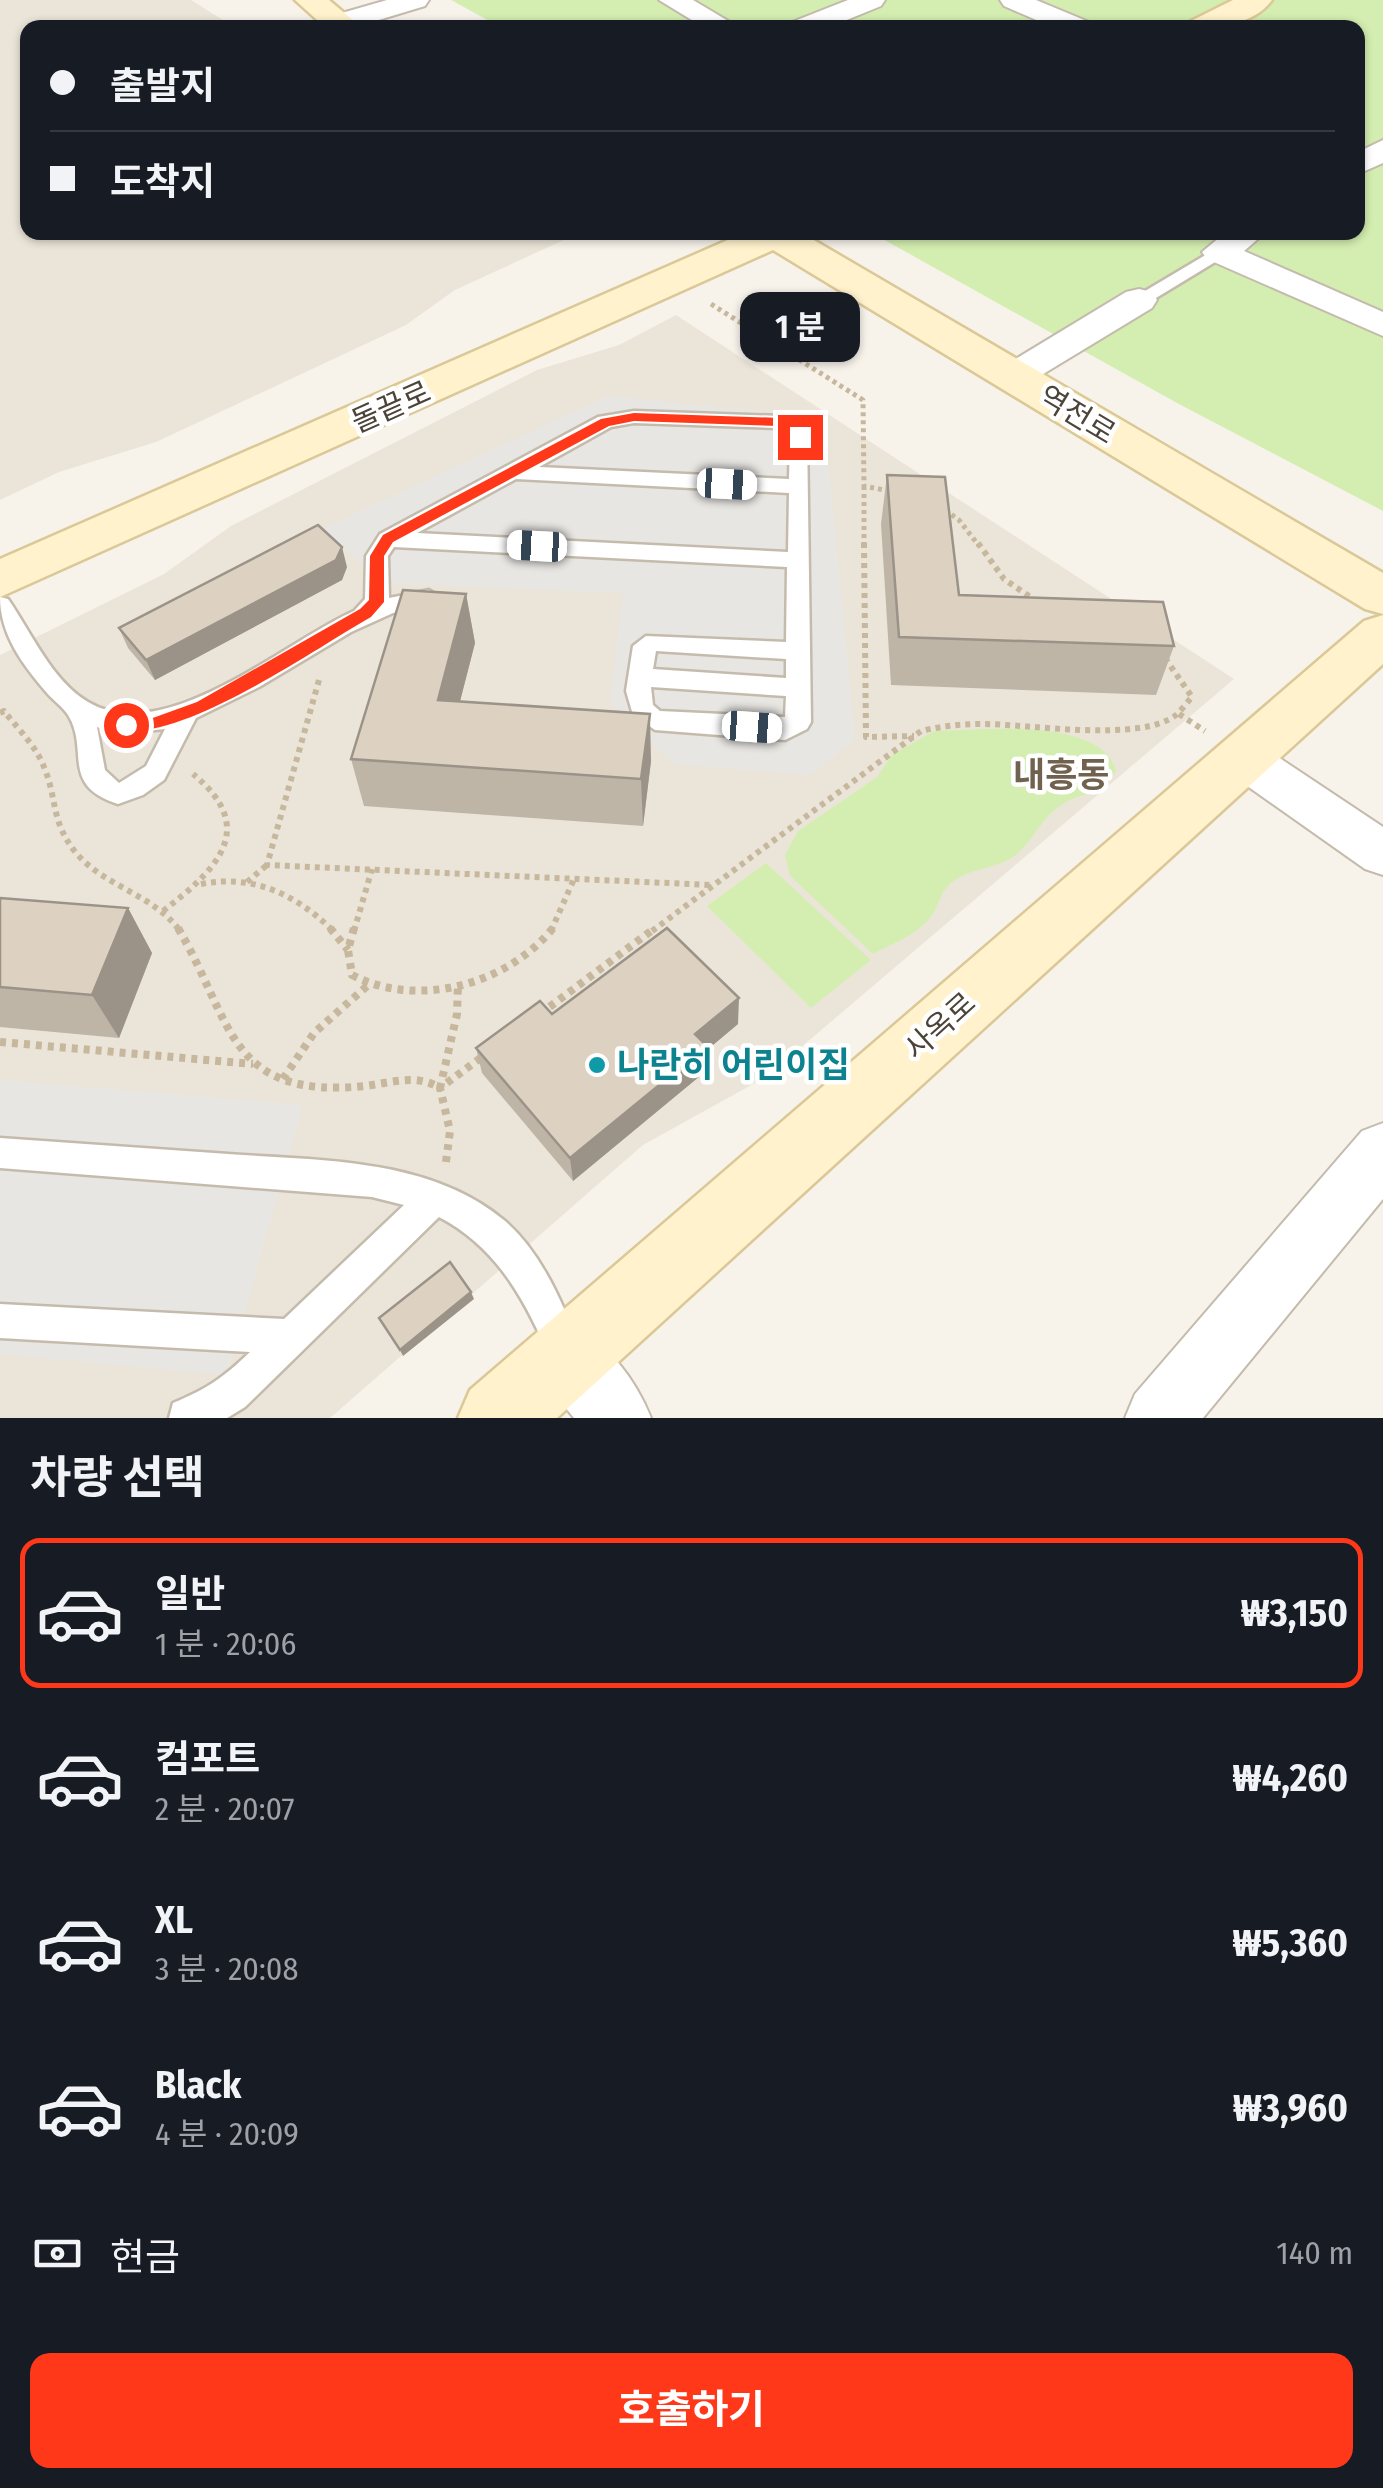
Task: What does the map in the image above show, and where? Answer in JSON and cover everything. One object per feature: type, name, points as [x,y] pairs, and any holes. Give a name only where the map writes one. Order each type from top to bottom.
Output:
[{"type":"street","points":[[310,0],[336,20]]},
{"type":"street","points":[[357,20],[416,0]]},
{"type":"street","points":[[672,0],[711,20]]},
{"type":"street","points":[[822,20],[872,0]]},
{"type":"street","points":[[1013,0],[1060,20]]},
{"type":"street","points":[[1218,20],[1257,0]]},
{"type":"street","name":"돌끝로","points":[[0,579],[676,282],[762,240]]},
{"type":"street","name":"역전로","points":[[788,240],[1383,596]]},
{"type":"street","points":[[1219,252],[1238,240]]},
{"type":"street","points":[[1219,252],[1383,325]]},
{"type":"street","points":[[1012,376],[1139,300]]},
{"type":"street","name":"사옥로","points":[[498,1418],[1383,634]]},
{"type":"street","points":[[1243,758],[1383,854]]},
{"type":"street","points":[[1159,1418],[1383,1152]]},
{"type":"street","points":[[568,1356],[617,1418]]},
{"type":"lane","points":[[1139,300],[1219,252]]},
{"type":"lane","points":[[365,613],[376,602],[377,556],[388,539],[618,418],[781,422],[797,430],[800,488],[798,722],[785,730],[647,717],[638,702],[646,646],[654,642],[798,652]]},
{"type":"lane","points":[[510,472],[800,488]]},
{"type":"lane","points":[[388,539],[799,560]]},
{"type":"lane","points":[[79,710],[126,725],[150,725],[185,714],[365,613],[413,598],[430,598]]},
{"type":"lane","points":[[0,605],[79,710],[87,727],[90,770],[102,788],[118,794],[154,777],[164,765],[185,714]]},
{"type":"lane","points":[[641,677],[798,688]]},
{"type":"lane","points":[[0,1153],[372,1181],[436,1197],[473,1214],[506,1246],[538,1288],[568,1356]]},
{"type":"lane","points":[[186,1416],[199,1416],[214,1408],[436,1197]]},
{"type":"lane","points":[[0,1321],[291,1337]]},
{"type":"path","points":[[676,282],[862,400],[866,736],[914,736]]},
{"type":"path","points":[[864,486],[902,495]]},
{"type":"path","points":[[936,506],[957,518],[970,532],[1002,581],[1053,606]]},
{"type":"path","points":[[247,882],[267,865],[333,631]]},
{"type":"path","points":[[531,1021],[914,736],[935,725],[1135,729],[1167,723],[1188,707],[1192,697],[1161,653]]},
{"type":"path","points":[[0,713],[4,711],[42,762],[50,782],[52,808],[80,857],[94,872],[163,912],[193,951],[227,1036],[257,1064],[283,1079],[340,1086],[415,1078],[440,1088]]},
{"type":"path","points":[[163,912],[195,886],[221,855],[229,822],[218,793],[186,770],[164,765]]},
{"type":"path","points":[[267,865],[713,885]]},
{"type":"path","points":[[348,950],[372,869]]},
{"type":"path","points":[[195,886],[222,880],[247,882],[276,891],[316,912],[335,930],[348,950],[352,975],[367,986],[420,991],[492,973],[549,934],[567,903],[574,879]]},
{"type":"path","points":[[446,1163],[450,1131],[440,1088],[457,1014],[458,984]]},
{"type":"path","points":[[283,1079],[314,1034],[367,986]]},
{"type":"path","points":[[0,1042],[257,1064]]},
{"type":"path","points":[[440,1088],[500,1043]]},
{"type":"shaded area","points":[[0,0],[191,0],[223,20],[20,20],[20,240],[564,240],[455,290],[406,325],[156,442],[59,472],[0,500]]},
{"type":"shaded area","points":[[676,315],[1234,679],[766,1077],[643,1145],[330,1418],[0,1418],[0,655],[164,574],[231,526],[537,370],[619,345]]},
{"type":"shaded area","points":[[607,396],[824,417],[855,740],[809,775],[674,764],[610,703],[623,593],[381,583],[324,528]]},
{"type":"shaded area","points":[[0,1080],[303,1105],[227,1375],[0,1354]]},
{"type":"green space","points":[[451,0],[1383,0],[1383,511],[1177,403],[885,240],[1365,240],[1365,20],[487,20]]},
{"type":"green space","points":[[1008,729],[1064,734],[1088,741],[1106,753],[1116,771],[1096,790],[1053,811],[1013,857],[950,884],[924,925],[873,954],[790,876],[785,855],[798,831],[877,777],[892,755],[934,731]]},
{"type":"green space","points":[[766,863],[871,960],[811,1008],[707,906]]},
{"type":"building","points":[[887,475],[945,477],[959,595],[1163,602],[1174,646],[899,637]]},
{"type":"building","points":[[318,525],[342,547],[336,560],[146,660],[119,628]]},
{"type":"building","points":[[403,590],[466,594],[438,700],[650,714],[641,779],[351,759]]},
{"type":"building","points":[[0,898],[128,908],[92,995],[0,987]]},
{"type":"building","name":"나란히 어린이집","points":[[667,928],[739,998],[695,1034],[707,1046],[570,1158],[476,1048],[540,1001],[552,1014]]},
{"type":"building","points":[[450,1262],[471,1292],[400,1350],[379,1318]]},
{"type":"place","name":"나란히 어린이집","points":[[597,1065]]},
{"type":"district","name":"내흥동","points":[[1061,775]]},
{"type":"route","points":[[126,725],[150,725],[202,707],[365,613],[376,602],[377,556],[388,539],[605,422],[634,417],[781,422],[797,430],[800,437]]}]
